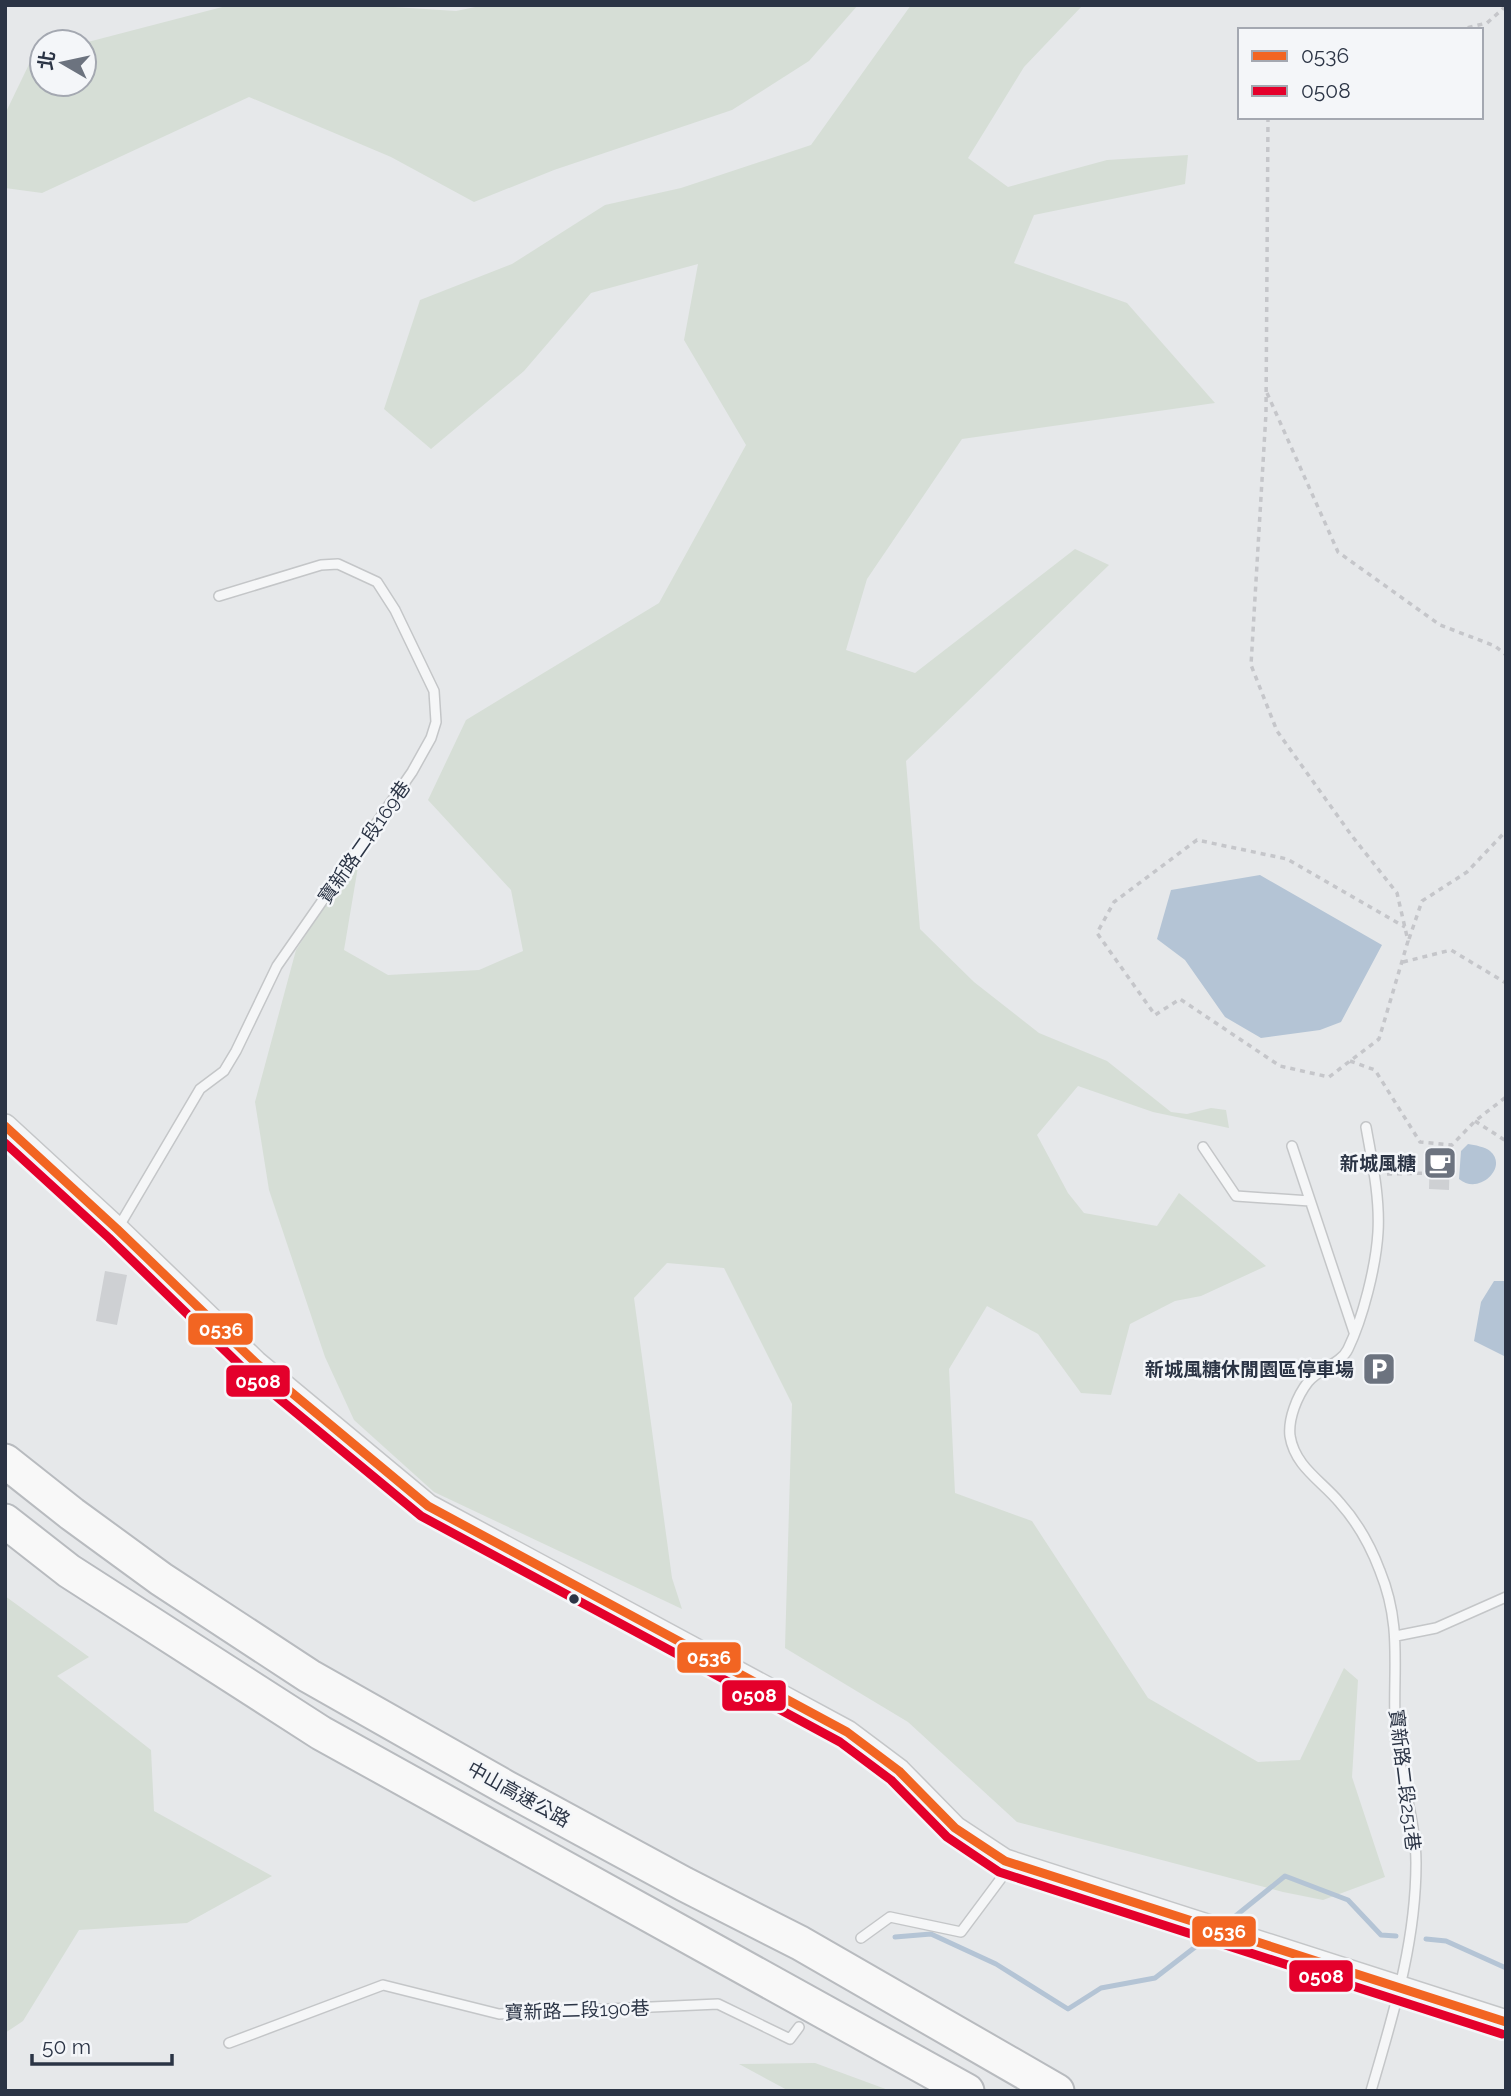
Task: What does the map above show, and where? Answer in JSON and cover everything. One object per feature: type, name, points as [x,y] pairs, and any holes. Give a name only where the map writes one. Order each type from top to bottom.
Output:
[{"type":"highway","name":"中山高速公路","points":[[5,1461],[72,1514],[162,1579],[309,1676],[517,1794],[800,1943],[1057,2091]]},
{"type":"highway","points":[[5,1521],[69,1571],[321,1733],[967,2091]]},
{"type":"street","points":[[5,1126],[256,1363],[428,1506],[847,1732],[899,1771],[955,1828],[1012,1863],[1506,2022]]},
{"type":"lane","name":"寶新路二段169巷","points":[[117,1229],[200,1089],[224,1071],[277,966],[412,772],[431,738],[436,722],[434,691],[395,610],[377,582],[338,564],[321,565],[219,596]]},
{"type":"lane","name":"寶新路二段251巷","points":[[1366,1127],[1375,1174],[1379,1230],[1375,1262],[1347,1352],[1308,1381],[1290,1417],[1290,1436],[1296,1455],[1308,1472],[1351,1516],[1372,1553],[1388,1593],[1396,1636],[1396,1732],[1416,1863],[1413,1929],[1400,1988],[1371,2091]]},
{"type":"lane","points":[[1292,1146],[1354,1332]]},
{"type":"lane","points":[[1203,1147],[1236,1196],[1310,1201]]},
{"type":"lane","points":[[1396,1636],[1436,1628],[1506,1597]]},
{"type":"lane","points":[[861,1938],[890,1917],[961,1932],[1012,1863]]},
{"type":"lane","name":"寶新路二段190巷","points":[[229,2043],[383,1985],[499,2014],[718,2004],[790,2039],[799,2027]]},
{"type":"path","points":[[1466,28],[1487,23],[1506,6]]},
{"type":"path","points":[[1268,119],[1266,391],[1251,665],[1277,731],[1397,893],[1408,942]]},
{"type":"path","points":[[1266,391],[1338,552],[1440,625],[1495,646],[1506,655]]},
{"type":"path","points":[[1405,927],[1287,859],[1197,840],[1114,902],[1097,933],[1155,1015],[1181,999],[1280,1066],[1329,1077],[1379,1039],[1422,901],[1466,872],[1506,831]]},
{"type":"path","points":[[1402,962],[1451,950],[1506,983]]},
{"type":"path","points":[[1350,1061],[1376,1070],[1420,1142],[1452,1145],[1475,1121],[1506,1097]]},
{"type":"path","points":[[1475,1121],[1506,1141]]},
{"type":"path","points":[[1375,1174],[1430,1173]]},
{"type":"shaded area","points":[[230,5],[363,5],[456,11],[485,5],[858,5],[809,61],[732,110],[554,170],[474,202],[391,157],[249,97],[42,193],[5,188],[5,114],[28,66],[28,98],[98,98],[98,39]]},
{"type":"shaded area","points":[[911,5],[1083,5],[1024,67],[968,158],[1008,187],[1107,160],[1188,155],[1185,184],[1034,215],[1014,263],[1127,303],[1215,403],[962,439],[867,579],[846,650],[915,673],[1075,549],[1109,565],[906,761],[920,929],[974,982],[1039,1033],[1107,1061],[1171,1112],[1187,1114],[1211,1108],[1226,1110],[1229,1128],[1153,1112],[1078,1086],[1037,1135],[1068,1193],[1084,1213],[1157,1226],[1179,1193],[1266,1266],[1201,1296],[1175,1301],[1130,1324],[1111,1395],[1081,1393],[1038,1334],[987,1306],[949,1369],[955,1493],[1032,1521],[1148,1698],[1258,1762],[1300,1760],[1344,1668],[1358,1680],[1352,1777],[1385,1877],[1323,1900],[1283,1892],[1017,1822],[908,1722],[785,1648],[792,1404],[724,1268],[667,1263],[634,1298],[672,1578],[682,1609],[434,1492],[354,1420],[325,1357],[269,1190],[255,1102],[296,950],[361,849],[344,950],[388,975],[479,970],[523,951],[511,890],[428,800],[466,720],[659,603],[746,445],[684,340],[698,264],[591,293],[524,371],[431,449],[384,409],[420,300],[512,264],[605,205],[681,188],[811,145]]},
{"type":"shaded area","points":[[5,1596],[89,1657],[57,1676],[151,1750],[154,1811],[272,1876],[187,1923],[79,1930],[23,2021],[5,2033]]},
{"type":"shaded area","points":[[815,2063],[891,2091],[789,2091],[739,2064]]},
{"type":"water","points":[[1260,875],[1382,945],[1341,1022],[1320,1030],[1261,1038],[1225,1017],[1185,960],[1157,939],[1171,890]]},
{"type":"water","points":[[1468,1144],[1480,1146],[1495,1157],[1494,1171],[1483,1182],[1467,1183],[1459,1179],[1461,1151]]},
{"type":"water","points":[[1494,1281],[1506,1281],[1506,1357],[1474,1341],[1481,1302]]},
{"type":"building","name":"新城風糖","points":[[1430,1152],[1450,1153],[1449,1190],[1429,1189]]},
{"type":"building","points":[[105,1271],[127,1275],[117,1325],[96,1321]]},
{"type":"waterway","points":[[1233,1918],[1285,1876],[1348,1900],[1381,1935],[1396,1936]]},
{"type":"waterway","points":[[895,1937],[931,1934],[996,1964],[1068,2009],[1101,1988],[1155,1978],[1203,1941]]},
{"type":"waterway","points":[[1426,1939],[1446,1941],[1506,1968]]},
{"type":"transit line","name":"0536","points":[[5,1126],[256,1363],[428,1506],[847,1732],[899,1771],[955,1828],[1005,1861],[1506,2022]]},
{"type":"transit line","name":"0508","points":[[5,1143],[109,1238],[247,1372],[421,1516],[840,1742],[891,1780],[947,1837],[999,1872],[1502,2034]]},
{"type":"place","name":"新城風糖","points":[[1440,1163]]},
{"type":"place","name":"新城風糖休閒園區停車場","points":[[1379,1369]]}]
